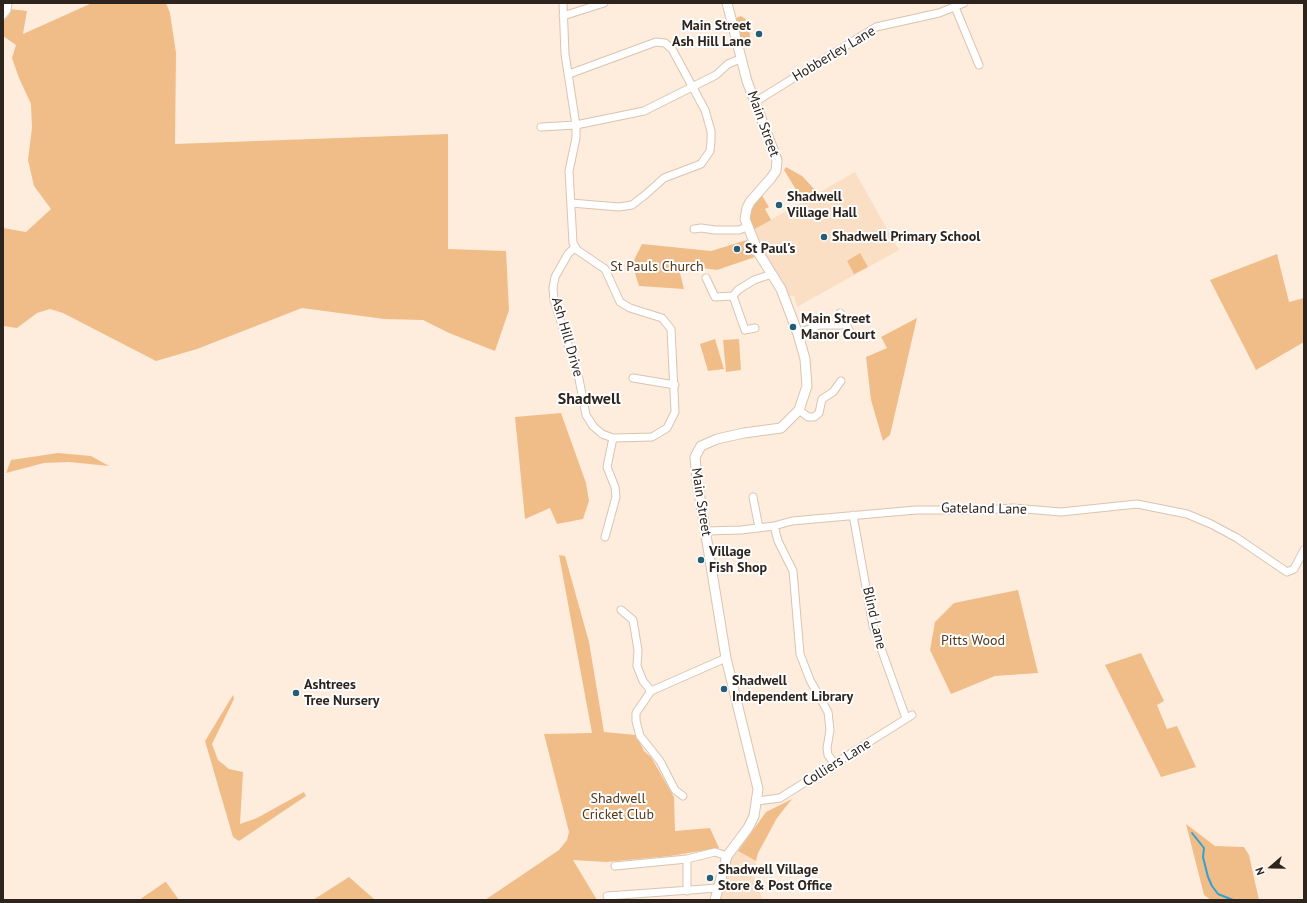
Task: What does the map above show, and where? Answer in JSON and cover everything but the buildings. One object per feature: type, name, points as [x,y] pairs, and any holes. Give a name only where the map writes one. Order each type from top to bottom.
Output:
[{"type":"street","points":[[3,15],[7,10],[8,3]]},
{"type":"street","points":[[563,3],[565,54],[576,125],[575,143],[569,164],[572,238],[575,247],[581,253],[602,265],[616,297],[624,306],[656,314],[668,323],[672,336],[675,386],[675,412],[673,420],[667,428],[652,437],[613,438],[606,467],[615,487],[616,496],[605,537]]},
{"type":"street","points":[[563,16],[604,3]]},
{"type":"street","name":"Main Street","points":[[715,900],[727,856],[748,828],[754,816],[758,789],[756,775],[726,658],[695,465],[697,449],[705,444],[730,436],[781,428],[799,410],[807,386],[807,373],[798,334],[781,289],[758,252],[745,219],[747,208],[771,178],[777,166],[773,147],[740,59],[727,3]]},
{"type":"street","name":"Hobberley Lane","points":[[755,102],[876,27],[955,7],[964,3]]},
{"type":"street","points":[[955,7],[979,65]]},
{"type":"street","points":[[569,74],[660,42],[665,42],[672,49],[705,110],[711,131],[710,151],[701,164],[664,178],[639,201],[626,207],[571,203]]},
{"type":"street","points":[[540,127],[576,125],[644,111],[693,88],[716,75],[728,64],[740,59]]},
{"type":"street","points":[[694,229],[739,230],[747,227]]},
{"type":"street","name":"Ash Hill Drive","points":[[575,247],[568,254],[554,277],[554,300],[577,372],[586,415],[593,426],[602,434],[613,438]]},
{"type":"street","points":[[734,296],[738,290],[754,280],[772,274]]},
{"type":"street","points":[[706,278],[715,297],[734,296]]},
{"type":"street","points":[[734,296],[745,330],[755,328]]},
{"type":"street","points":[[840,313],[850,332]]},
{"type":"street","points":[[798,334],[819,324],[838,325],[845,323]]},
{"type":"street","points":[[799,410],[808,417],[819,413],[822,399],[833,392],[843,382],[837,374]]},
{"type":"street","points":[[633,378],[675,386]]},
{"type":"street","points":[[753,497],[759,528]]},
{"type":"street","name":"Gateland Lane","points":[[706,531],[759,528],[792,521],[923,509],[982,510],[1013,508],[1076,512],[1137,504],[1187,514],[1205,521],[1237,538],[1285,572],[1290,572],[1294,569],[1304,550]]},
{"type":"street","name":"Blind Lane","points":[[853,515],[874,626],[909,717]]},
{"type":"street","points":[[774,526],[778,541],[794,571],[800,654],[810,680],[828,712],[830,730],[828,755],[835,764]]},
{"type":"street","points":[[621,610],[633,620],[638,650],[637,666],[643,681],[651,691]]},
{"type":"street","points":[[683,796],[675,790],[654,751],[643,742],[636,721],[636,713],[651,691],[726,658]]},
{"type":"street","name":"Colliers Lane","points":[[757,801],[780,798],[909,717]]},
{"type":"street","points":[[615,866],[687,859],[715,852],[727,856]]},
{"type":"street","points":[[687,859],[688,891]]},
{"type":"street","points":[[607,896],[718,888]]},
{"type":"shaded area","name":"Shadwell Primary School","points":[[855,172],[899,250],[797,307],[794,296],[786,296],[779,278],[753,230]]},
{"type":"shaded area","points":[[738,851],[756,861],[754,877],[763,900],[720,900],[730,859]]},
{"type":"green space","points":[[92,3],[166,3],[170,13],[176,53],[175,144],[448,134],[448,249],[506,251],[509,310],[495,351],[449,333],[423,320],[384,319],[302,308],[197,349],[156,361],[63,313],[50,309],[37,313],[17,328],[3,326],[3,228],[26,232],[51,209],[34,186],[28,160],[32,128],[31,104],[12,58],[16,45],[3,36],[3,21],[9,15],[11,9],[27,11],[23,34]]},
{"type":"green space","points":[[741,16],[747,20],[750,35],[750,39],[745,42],[742,42],[736,18]]},
{"type":"green space","points":[[786,167],[802,176],[818,193],[803,201],[784,170]]},
{"type":"green space","points":[[761,194],[769,207],[765,209],[771,220],[753,230],[750,224],[751,207]]},
{"type":"green space","name":"St Pauls Church","points":[[747,240],[751,253],[755,257],[717,270],[678,265],[684,289],[639,286],[632,264],[642,244],[711,251]]},
{"type":"green space","points":[[860,253],[868,267],[854,274],[847,261]]},
{"type":"green space","points":[[1277,254],[1289,302],[1304,298],[1304,342],[1256,370],[1210,280]]},
{"type":"green space","points":[[917,318],[890,435],[883,441],[871,400],[866,357],[887,348],[881,337]]},
{"type":"green space","points":[[715,339],[724,369],[708,371],[700,344]]},
{"type":"green space","points":[[739,339],[741,370],[726,372],[723,340]]},
{"type":"green space","points":[[561,413],[586,483],[589,501],[583,519],[557,524],[550,508],[525,519],[515,417]]},
{"type":"green space","points":[[58,453],[91,456],[109,466],[69,462],[44,463],[6,473],[11,460]]},
{"type":"green space","name":"Shadwell Cricket Club","points":[[559,555],[565,556],[589,642],[604,732],[636,735],[644,751],[651,757],[674,797],[675,831],[710,828],[719,848],[670,856],[606,862],[573,860],[597,900],[485,900],[559,850],[567,840],[569,832],[544,734],[592,733]]},
{"type":"green space","name":"Pitts Wood","points":[[1018,590],[1038,673],[995,676],[951,694],[930,650],[935,622],[954,603]]},
{"type":"green space","points":[[1141,653],[1164,701],[1157,705],[1167,729],[1177,726],[1196,767],[1161,777],[1105,665]]},
{"type":"green space","points":[[233,695],[234,699],[212,744],[218,760],[229,769],[243,772],[240,824],[257,818],[304,792],[306,796],[239,841],[233,837],[205,741]]},
{"type":"green space","points":[[792,799],[777,818],[758,853],[756,861],[738,851],[766,812]]},
{"type":"green space","points":[[1186,824],[1215,846],[1244,847],[1249,855],[1259,900],[1211,900],[1204,895]]},
{"type":"green space","points":[[349,877],[375,900],[313,900]]},
{"type":"green space","points":[[165,882],[179,900],[139,900]]},
{"type":"waterway","points":[[1192,833],[1204,848],[1203,857],[1212,886],[1218,894],[1233,900]]},
{"type":"place","name":"Main Street Ash Hill Lane","points":[[759,34]]},
{"type":"place","name":"Shadwell Village Hall","points":[[779,205]]},
{"type":"place","name":"Shadwell Primary School","points":[[824,237]]},
{"type":"place","name":"St Paul's","points":[[737,249]]},
{"type":"place","name":"Main Street Manor Court","points":[[793,327]]},
{"type":"place","name":"Village Fish Shop","points":[[701,560]]},
{"type":"place","name":"Shadwell Independent Library","points":[[724,689]]},
{"type":"place","name":"Ashtrees Tree Nursery","points":[[296,693]]},
{"type":"place","name":"Shadwell Village Store & Post Office","points":[[710,878]]},
{"type":"district","name":"Shadwell","points":[[589,399]]}]
